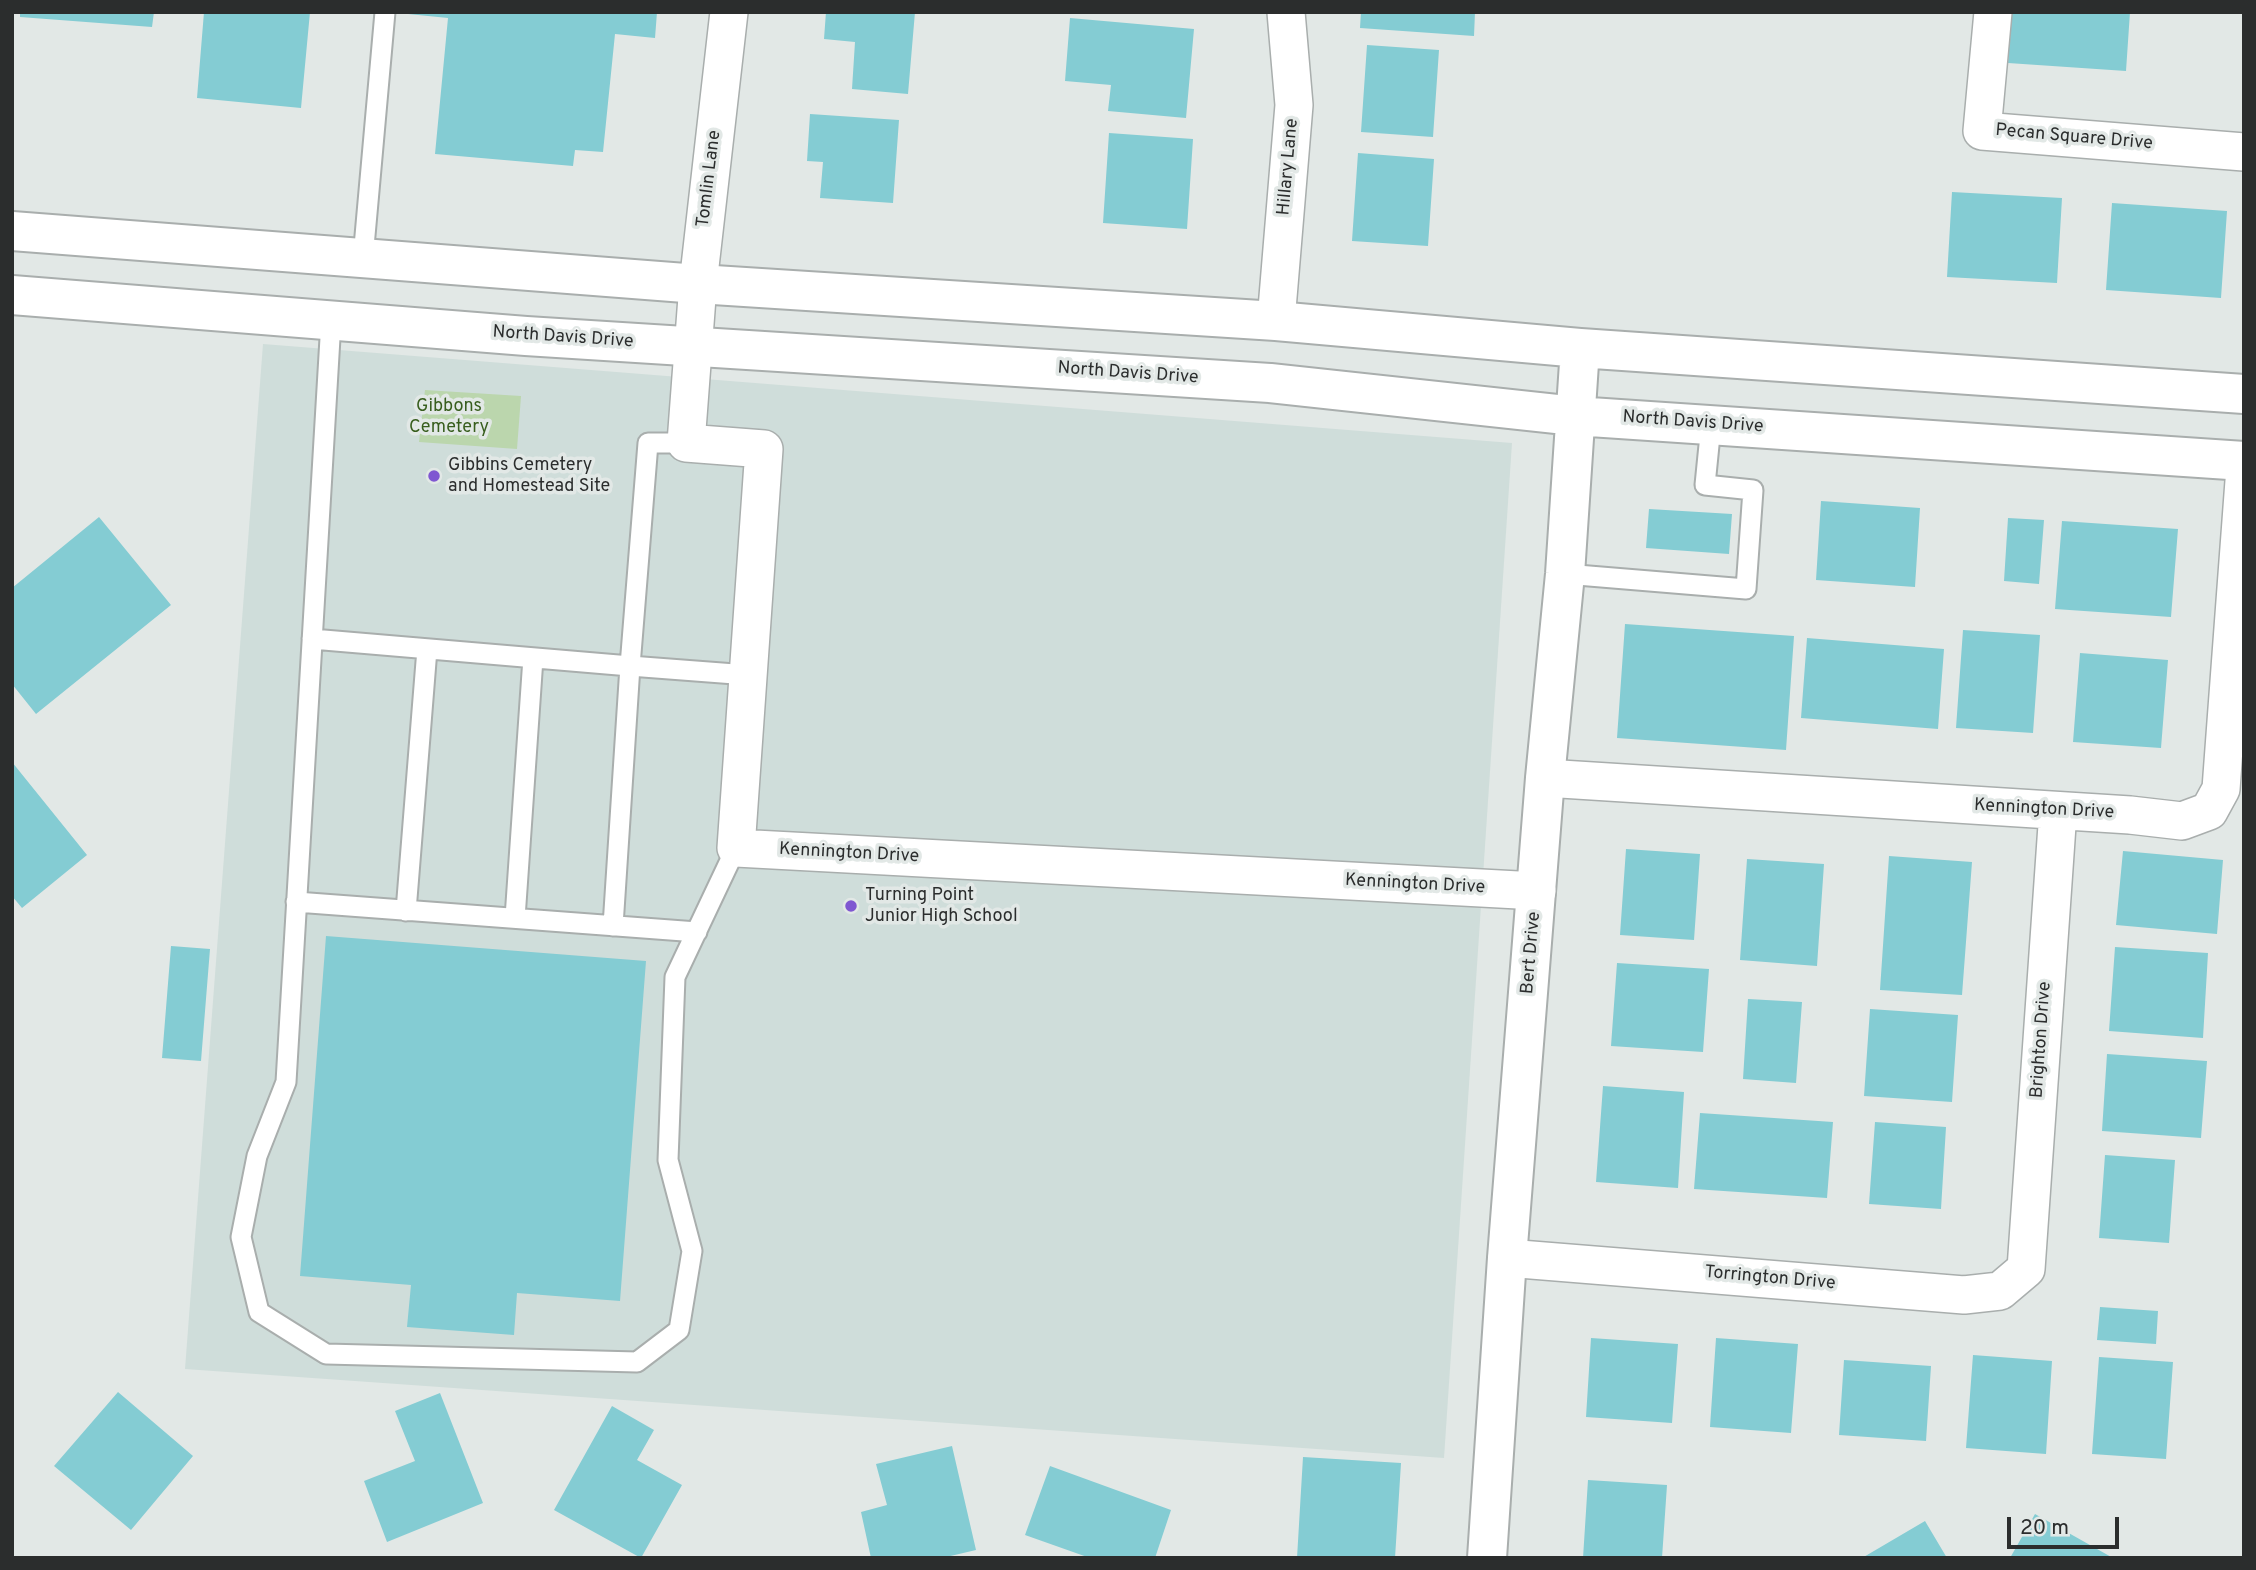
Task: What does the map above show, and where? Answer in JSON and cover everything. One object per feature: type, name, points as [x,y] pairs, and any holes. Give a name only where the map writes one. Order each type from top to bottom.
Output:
[{"type":"street","name":"Tomlin Lane","points":[[694,345],[698,284],[729,12]]},
{"type":"street","name":"Hillary Lane","points":[[1276,321],[1294,105],[1286,12]]},
{"type":"street","name":"Pecan Square Drive","points":[[1993,12],[1982,131],[2244,152]]},
{"type":"street","points":[[12,231],[698,284],[1276,321],[1580,348],[2244,394]]},
{"type":"street","name":"North Davis Drive","points":[[12,295],[526,336],[1270,383],[1575,416],[2244,461]]},
{"type":"street","points":[[694,345],[686,443],[764,449],[736,848]]},
{"type":"street","name":"Bert Drive","points":[[1486,1558],[1545,778],[1565,574],[1580,348]]},
{"type":"street","name":"Kennington Drive","points":[[1545,778],[2130,815],[2182,821],[2209,811],[2221,789],[2244,481]]},
{"type":"street","name":"Brighton Drive","points":[[2025,1269],[2058,811]]},
{"type":"street","name":"Kennington Drive","points":[[736,848],[1538,891]]},
{"type":"street","name":"Torrington Drive","points":[[1507,1258],[1965,1295],[2000,1291],[2025,1269]]},
{"type":"lane","points":[[363,258],[385,12]]},
{"type":"lane","points":[[331,321],[286,1082],[257,1156],[241,1237],[259,1312],[326,1354],[636,1362],[679,1330],[692,1251],[668,1160],[675,977],[736,848]]},
{"type":"lane","points":[[1565,574],[1746,589],[1753,490],[1705,485],[1711,425]]},
{"type":"lane","points":[[613,926],[648,443],[686,443]]},
{"type":"lane","points":[[312,639],[748,675]]},
{"type":"lane","points":[[405,911],[427,649]]},
{"type":"lane","points":[[515,918],[533,658]]},
{"type":"lane","points":[[296,902],[696,932]]},
{"type":"shaded area","name":"Turning Point Junior High School","points":[[263,344],[1512,443],[1444,1458],[185,1369]]},
{"type":"green space","name":"Gibbons Cemetery","points":[[425,390],[521,396],[517,449],[419,442]]},
{"type":"building","points":[[20,12],[154,12],[152,27],[20,17]]},
{"type":"building","points":[[204,12],[310,12],[301,108],[197,98]]},
{"type":"building","points":[[408,12],[657,12],[655,38],[615,34],[603,152],[575,150],[573,166],[435,154],[448,18]]},
{"type":"building","points":[[826,12],[915,12],[908,94],[852,89],[855,42],[824,39]]},
{"type":"building","points":[[1361,12],[1475,12],[1474,36],[1360,28]]},
{"type":"building","points":[[2011,12],[2130,12],[2126,71],[2008,63]]},
{"type":"building","points":[[1070,18],[1194,29],[1186,118],[1108,111],[1111,85],[1065,81]]},
{"type":"building","points":[[1367,45],[1439,50],[1433,137],[1361,132]]},
{"type":"building","points":[[810,114],[899,120],[893,203],[820,198],[823,162],[807,161]]},
{"type":"building","points":[[1109,133],[1193,139],[1187,229],[1103,223]]},
{"type":"building","points":[[1358,153],[1434,159],[1428,246],[1352,241]]},
{"type":"building","points":[[1952,192],[2062,198],[2057,283],[1947,277]]},
{"type":"building","points":[[2112,203],[2227,211],[2221,298],[2106,290]]},
{"type":"building","points":[[1821,501],[1920,508],[1915,587],[1816,580]]},
{"type":"building","points":[[1649,509],[1732,514],[1729,554],[1646,548]]},
{"type":"building","points":[[99,517],[171,605],[36,714],[12,684],[12,588]]},
{"type":"building","points":[[2008,518],[2044,520],[2039,584],[2004,581]]},
{"type":"building","points":[[2062,521],[2178,529],[2171,617],[2055,609]]},
{"type":"building","points":[[1625,624],[1794,636],[1786,750],[1617,738]]},
{"type":"building","points":[[1963,630],[2040,635],[2033,733],[1956,728]]},
{"type":"building","points":[[1807,638],[1944,649],[1938,729],[1801,718]]},
{"type":"building","points":[[2080,653],[2168,660],[2161,748],[2073,742]]},
{"type":"building","points":[[12,762],[87,855],[22,908],[12,896]]},
{"type":"building","points":[[1626,849],[1700,854],[1694,940],[1620,935]]},
{"type":"building","points":[[2123,851],[2223,860],[2217,934],[2116,925]]},
{"type":"building","points":[[1889,856],[1972,862],[1962,995],[1880,990]]},
{"type":"building","points":[[1747,859],[1824,864],[1817,966],[1740,960]]},
{"type":"building","points":[[326,936],[646,961],[620,1301],[517,1293],[514,1335],[407,1327],[411,1285],[300,1276]]},
{"type":"building","points":[[171,946],[210,949],[201,1061],[162,1058]]},
{"type":"building","points":[[2115,947],[2208,953],[2203,1038],[2109,1031]]},
{"type":"building","points":[[1617,963],[1709,969],[1703,1052],[1611,1046]]},
{"type":"building","points":[[1748,999],[1802,1002],[1796,1083],[1743,1079]]},
{"type":"building","points":[[1870,1009],[1958,1015],[1952,1102],[1864,1096]]},
{"type":"building","points":[[2107,1054],[2207,1061],[2201,1138],[2102,1131]]},
{"type":"building","points":[[1603,1086],[1684,1092],[1678,1188],[1596,1182]]},
{"type":"building","points":[[1700,1113],[1833,1122],[1827,1198],[1694,1189]]},
{"type":"building","points":[[1875,1122],[1946,1127],[1941,1209],[1869,1204]]},
{"type":"building","points":[[2105,1155],[2175,1160],[2169,1243],[2099,1238]]},
{"type":"building","points":[[2100,1307],[2158,1311],[2156,1344],[2097,1340]]},
{"type":"building","points":[[1591,1338],[1678,1344],[1672,1423],[1586,1417]]},
{"type":"building","points":[[1716,1338],[1798,1344],[1791,1433],[1710,1427]]},
{"type":"building","points":[[1973,1355],[2052,1361],[2046,1454],[1966,1448]]},
{"type":"building","points":[[2099,1357],[2173,1362],[2166,1459],[2092,1454]]},
{"type":"building","points":[[1844,1360],[1931,1366],[1926,1441],[1839,1435]]},
{"type":"building","points":[[118,1392],[193,1456],[131,1530],[54,1466]]},
{"type":"building","points":[[440,1393],[483,1503],[387,1542],[364,1481],[415,1461],[395,1411]]},
{"type":"building","points":[[612,1406],[654,1430],[637,1460],[682,1485],[641,1558],[554,1510]]},
{"type":"building","points":[[952,1446],[976,1550],[942,1558],[871,1558],[861,1512],[887,1505],[876,1464]]},
{"type":"building","points":[[1303,1457],[1401,1463],[1395,1558],[1297,1558]]},
{"type":"building","points":[[1050,1466],[1171,1510],[1155,1558],[1090,1558],[1025,1535]]},
{"type":"building","points":[[1588,1480],[1667,1485],[1662,1558],[1583,1558]]},
{"type":"building","points":[[2035,1514],[2113,1558],[2010,1558]]},
{"type":"building","points":[[1925,1521],[1947,1558],[1862,1558]]},
{"type":"place","name":"Gibbins Cemetery and Homestead Site","points":[[434,476]]},
{"type":"place","name":"Turning Point Junior High School","points":[[851,906]]}]
